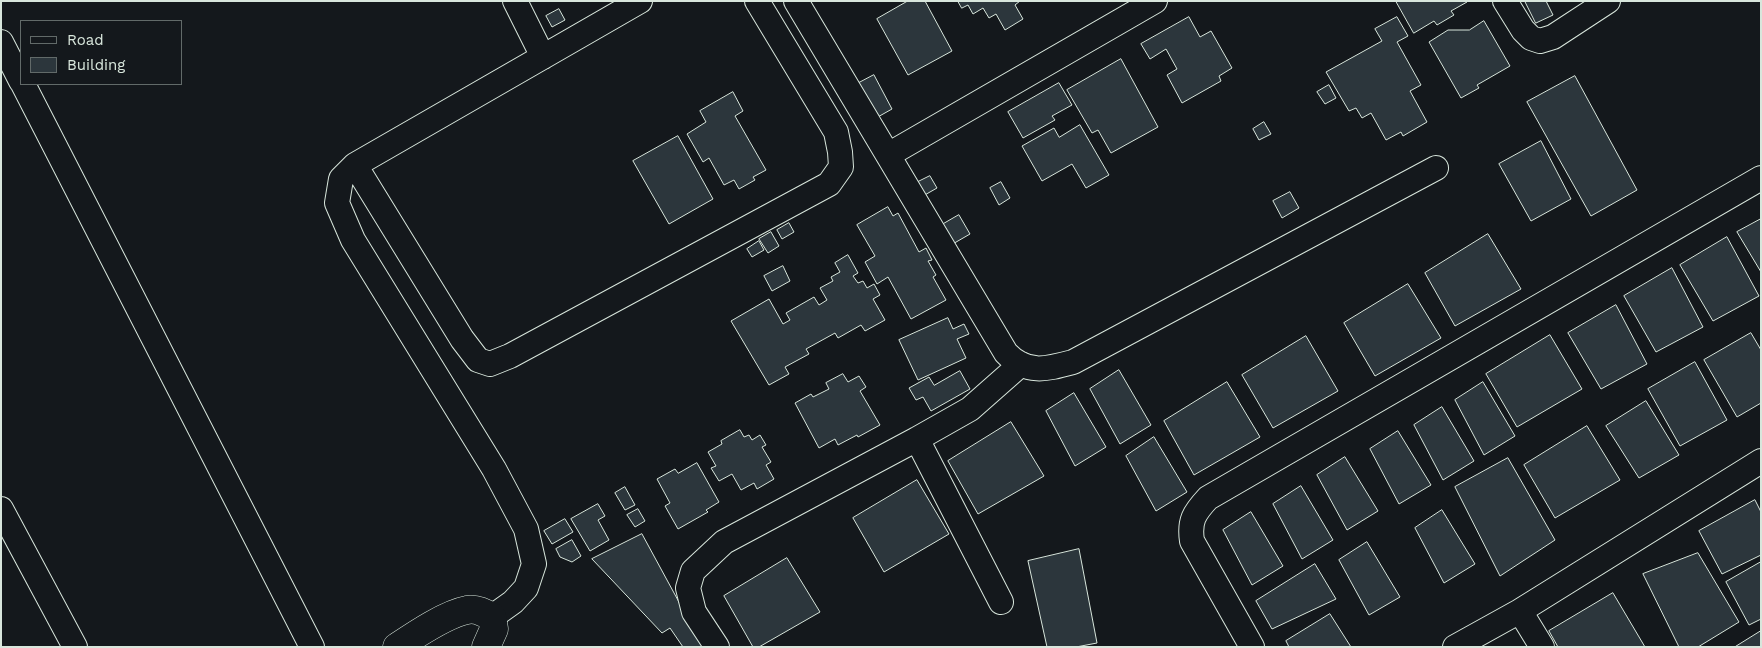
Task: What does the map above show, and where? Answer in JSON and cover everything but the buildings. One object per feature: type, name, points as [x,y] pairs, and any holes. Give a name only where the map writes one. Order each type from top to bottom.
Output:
[{"type":"main road","points":[[397,647],[450,616],[468,609],[480,611],[492,618],[494,629],[486,647]]},
{"type":"street","points":[[515,1],[543,57]]},
{"type":"street","points":[[492,618],[513,602],[526,588],[534,564],[526,529],[494,469],[352,240],[336,203],[340,179],[355,165],[640,1]]},
{"type":"street","points":[[355,165],[462,339],[478,360],[490,364],[829,184],[841,166],[836,132],[757,1]]},
{"type":"street","points":[[796,1],[1006,354],[1021,364],[1037,369],[1073,362],[1436,168]]},
{"type":"street","points":[[888,155],[1155,1]]},
{"type":"street","points":[[1505,1],[1523,30],[1531,38],[1540,40],[1553,37],[1608,1]]},
{"type":"street","points":[[1,42],[20,78]]},
{"type":"street","points":[[24,85],[312,647]]},
{"type":"street","points":[[1252,647],[1192,541],[1190,528],[1192,520],[1197,509],[1208,498],[1761,178]]},
{"type":"street","points":[[717,647],[694,612],[688,588],[693,570],[724,542],[970,409],[1021,364]]},
{"type":"street","points":[[917,439],[1002,602]]},
{"type":"street","points":[[1455,647],[1520,611],[1761,461]]},
{"type":"street","points":[[1,508],[75,647]]},
{"type":"street","points":[[1520,611],[1542,647]]}]
